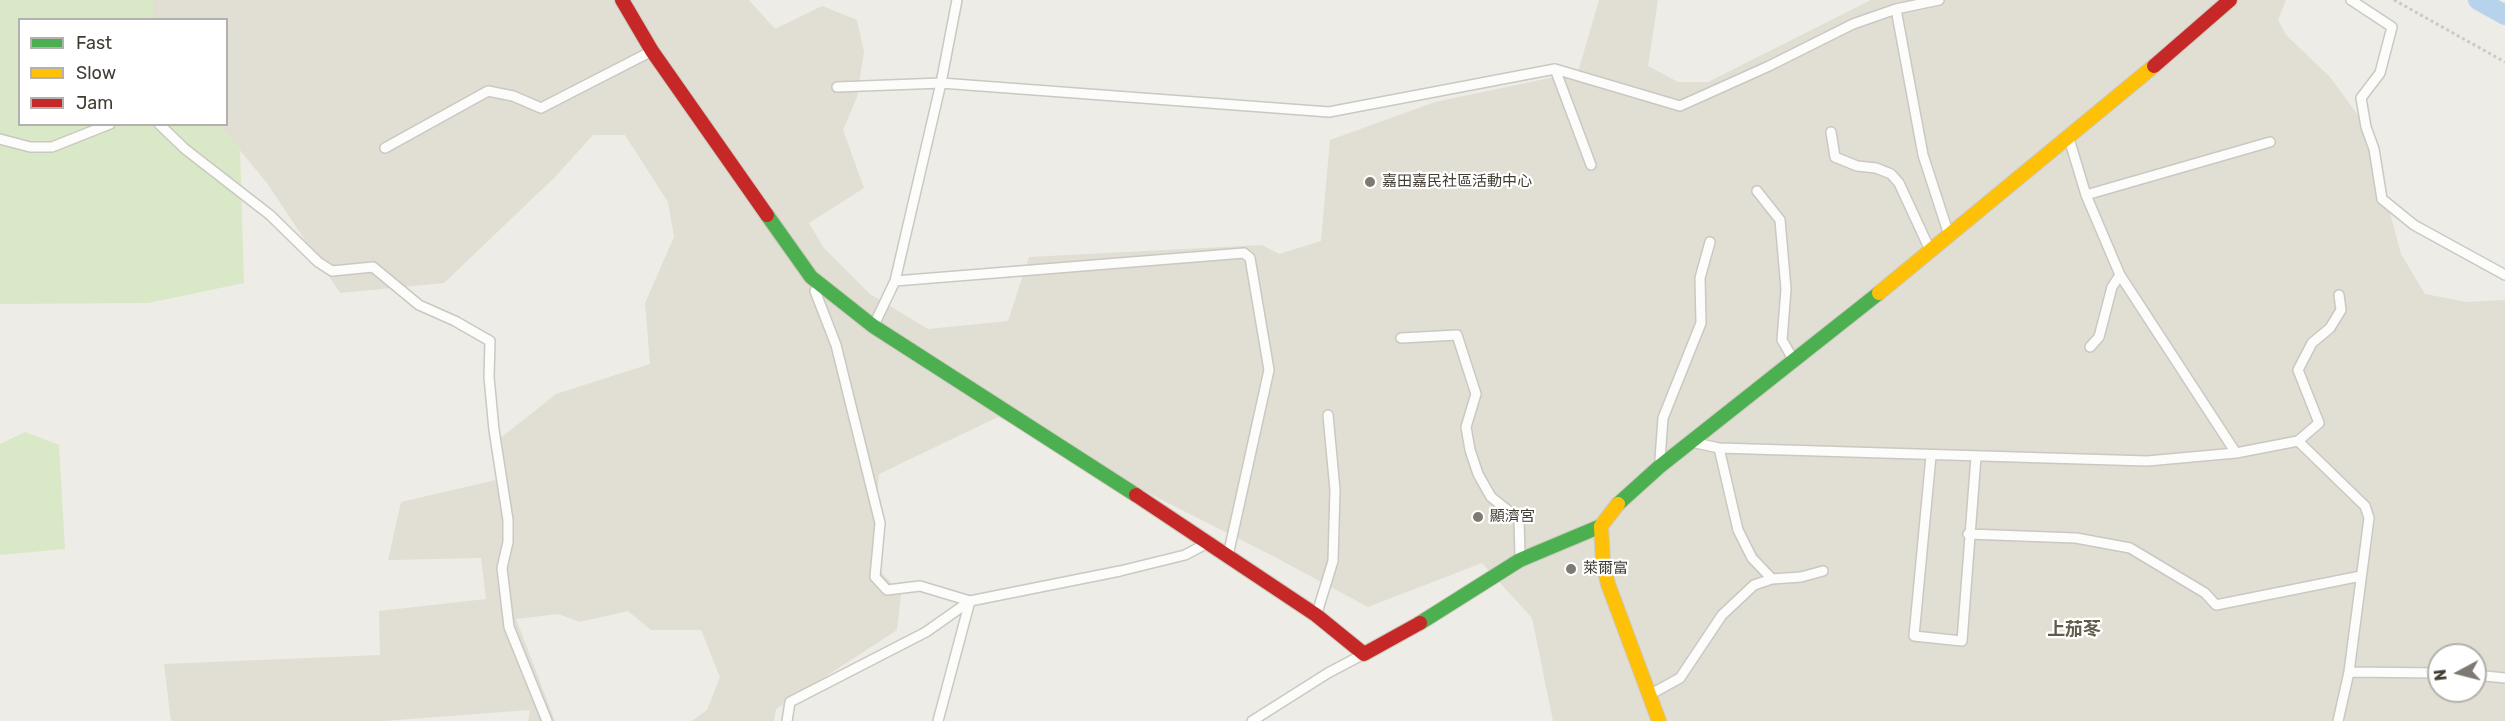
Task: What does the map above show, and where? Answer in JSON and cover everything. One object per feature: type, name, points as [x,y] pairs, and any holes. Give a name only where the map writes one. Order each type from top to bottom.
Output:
[{"type":"street","points":[[622,0],[652,51],[810,277],[873,327],[1228,554],[1317,615],[1364,654],[1393,640],[1520,560],[1601,526],[1622,498],[1659,467],[1950,237],[2230,0]]},
{"type":"street","points":[[1601,526],[1600,545],[1608,584],[1659,721]]},
{"type":"lane","points":[[873,327],[895,281],[941,83],[957,0]]},
{"type":"lane","points":[[837,87],[941,83],[1329,112],[1555,69],[1680,106],[1769,66],[1853,24],[1896,9],[1939,0]]},
{"type":"lane","points":[[2351,0],[2392,27],[2380,73],[2361,98],[2366,128],[2374,149],[2382,199],[2414,225],[2505,275]]},
{"type":"lane","points":[[1896,9],[1923,155],[1950,237]]},
{"type":"lane","points":[[385,148],[488,91],[513,96],[542,108],[652,51]]},
{"type":"lane","points":[[1555,69],[1591,165]]},
{"type":"lane","points":[[0,139],[30,147],[52,147],[105,126]]},
{"type":"lane","points":[[161,126],[185,149],[270,215],[318,262],[332,271],[373,267],[418,305],[455,321],[490,341],[489,377],[494,430],[508,520],[508,542],[502,568],[509,627],[547,721]]},
{"type":"lane","points":[[1831,132],[1835,157],[1857,166],[1876,168],[1891,174],[1899,183],[1931,252]]},
{"type":"lane","points":[[2069,138],[2086,195],[2120,275],[2236,453]]},
{"type":"lane","points":[[2086,195],[2270,141]]},
{"type":"lane","points":[[1757,191],[1780,220],[1786,289],[1782,340],[1794,362]]},
{"type":"lane","points":[[1659,467],[1663,418],[1701,323],[1700,278],[1710,242]]},
{"type":"lane","points":[[895,281],[1244,253],[1250,258],[1269,370],[1228,554]]},
{"type":"lane","points":[[2090,347],[2100,337],[2112,287],[2120,275]]},
{"type":"lane","points":[[810,277],[836,345],[880,524],[875,577],[887,590],[920,586],[969,601]]},
{"type":"lane","points":[[1692,442],[1719,448],[2147,461],[2236,453],[2298,441],[2319,423],[2298,370],[2312,343],[2330,328],[2341,310],[2339,295]]},
{"type":"lane","points":[[1401,338],[1457,335],[1476,394],[1466,427],[1470,450],[1478,474],[1491,497],[1519,519],[1520,560]]},
{"type":"lane","points":[[1317,615],[1334,561],[1335,490],[1328,415]]},
{"type":"lane","points":[[2298,441],[2365,506],[2369,518],[2349,672],[2338,721]]},
{"type":"lane","points":[[1719,448],[1738,530],[1752,558],[1772,579]]},
{"type":"lane","points":[[1931,456],[1914,636],[1962,641],[1968,534],[1976,457]]},
{"type":"lane","points":[[1968,534],[2076,538],[2130,548],[2205,593],[2216,605],[2361,576]]},
{"type":"lane","points":[[787,721],[790,702],[926,632],[969,601],[1120,572],[1185,555],[1209,542]]},
{"type":"lane","points":[[1649,695],[1680,678],[1722,615],[1754,585],[1772,579],[1802,578],[1823,572]]},
{"type":"lane","points":[[938,721],[969,601]]},
{"type":"lane","points":[[1252,721],[1328,673],[1364,654]]},
{"type":"lane","points":[[2349,672],[2427,673]]},
{"type":"lane","points":[[2487,676],[2505,678]]},
{"type":"path","points":[[2394,0],[2505,62]]},
{"type":"shaded area","points":[[153,0],[749,0],[775,29],[822,6],[857,20],[864,52],[857,97],[843,130],[864,188],[809,223],[824,248],[870,294],[928,329],[1008,321],[1029,257],[1262,245],[1279,254],[1321,241],[1330,140],[1435,102],[1578,72],[1599,0],[1658,0],[1648,66],[1678,82],[1708,82],[1871,0],[2286,0],[2278,20],[2286,35],[2330,77],[2357,114],[2377,164],[2401,254],[2425,294],[2467,302],[2505,300],[2505,721],[1553,721],[1532,618],[1482,563],[1368,607],[1269,554],[998,417],[879,474],[873,563],[901,594],[897,630],[776,709],[774,721],[692,721],[707,710],[720,677],[701,630],[651,630],[628,611],[580,622],[558,614],[516,619],[555,721],[528,721],[530,710],[383,721],[171,721],[164,664],[380,655],[379,611],[486,599],[481,558],[388,560],[401,502],[496,480],[498,440],[556,394],[650,364],[645,303],[674,237],[668,202],[625,135],[593,135],[556,176],[444,283],[340,293],[267,183],[220,126],[228,126],[228,18],[153,18]]},
{"type":"green space","points":[[0,0],[153,0],[153,18],[18,18],[18,126],[220,126],[240,148],[244,283],[148,303],[0,304]]},
{"type":"green space","points":[[25,432],[59,445],[65,549],[0,555],[0,444]]},
{"type":"waterway","points":[[2478,0],[2505,15]]},
{"type":"traffic: fast","points":[[767,215],[811,277],[873,326],[1136,495]]},
{"type":"traffic: fast","points":[[1618,504],[1659,467],[1879,293]]},
{"type":"traffic: fast","points":[[1420,623],[1520,560],[1601,526]]},
{"type":"traffic: slow","points":[[1879,293],[2154,66]]},
{"type":"traffic: slow","points":[[1618,504],[1601,526],[1603,563],[1608,584],[1659,721]]},
{"type":"traffic: jam","points":[[622,0],[652,51],[767,215]]},
{"type":"traffic: jam","points":[[2154,66],[2230,0]]},
{"type":"traffic: jam","points":[[1136,495],[1316,615],[1364,654],[1420,623]]},
{"type":"place","name":"嘉田嘉民社區活動中心","points":[[1370,182]]},
{"type":"place","name":"顯濟宮","points":[[1478,517]]},
{"type":"place","name":"萊爾富","points":[[1571,569]]},
{"type":"district","name":"上茄苳","points":[[2074,630]]}]
